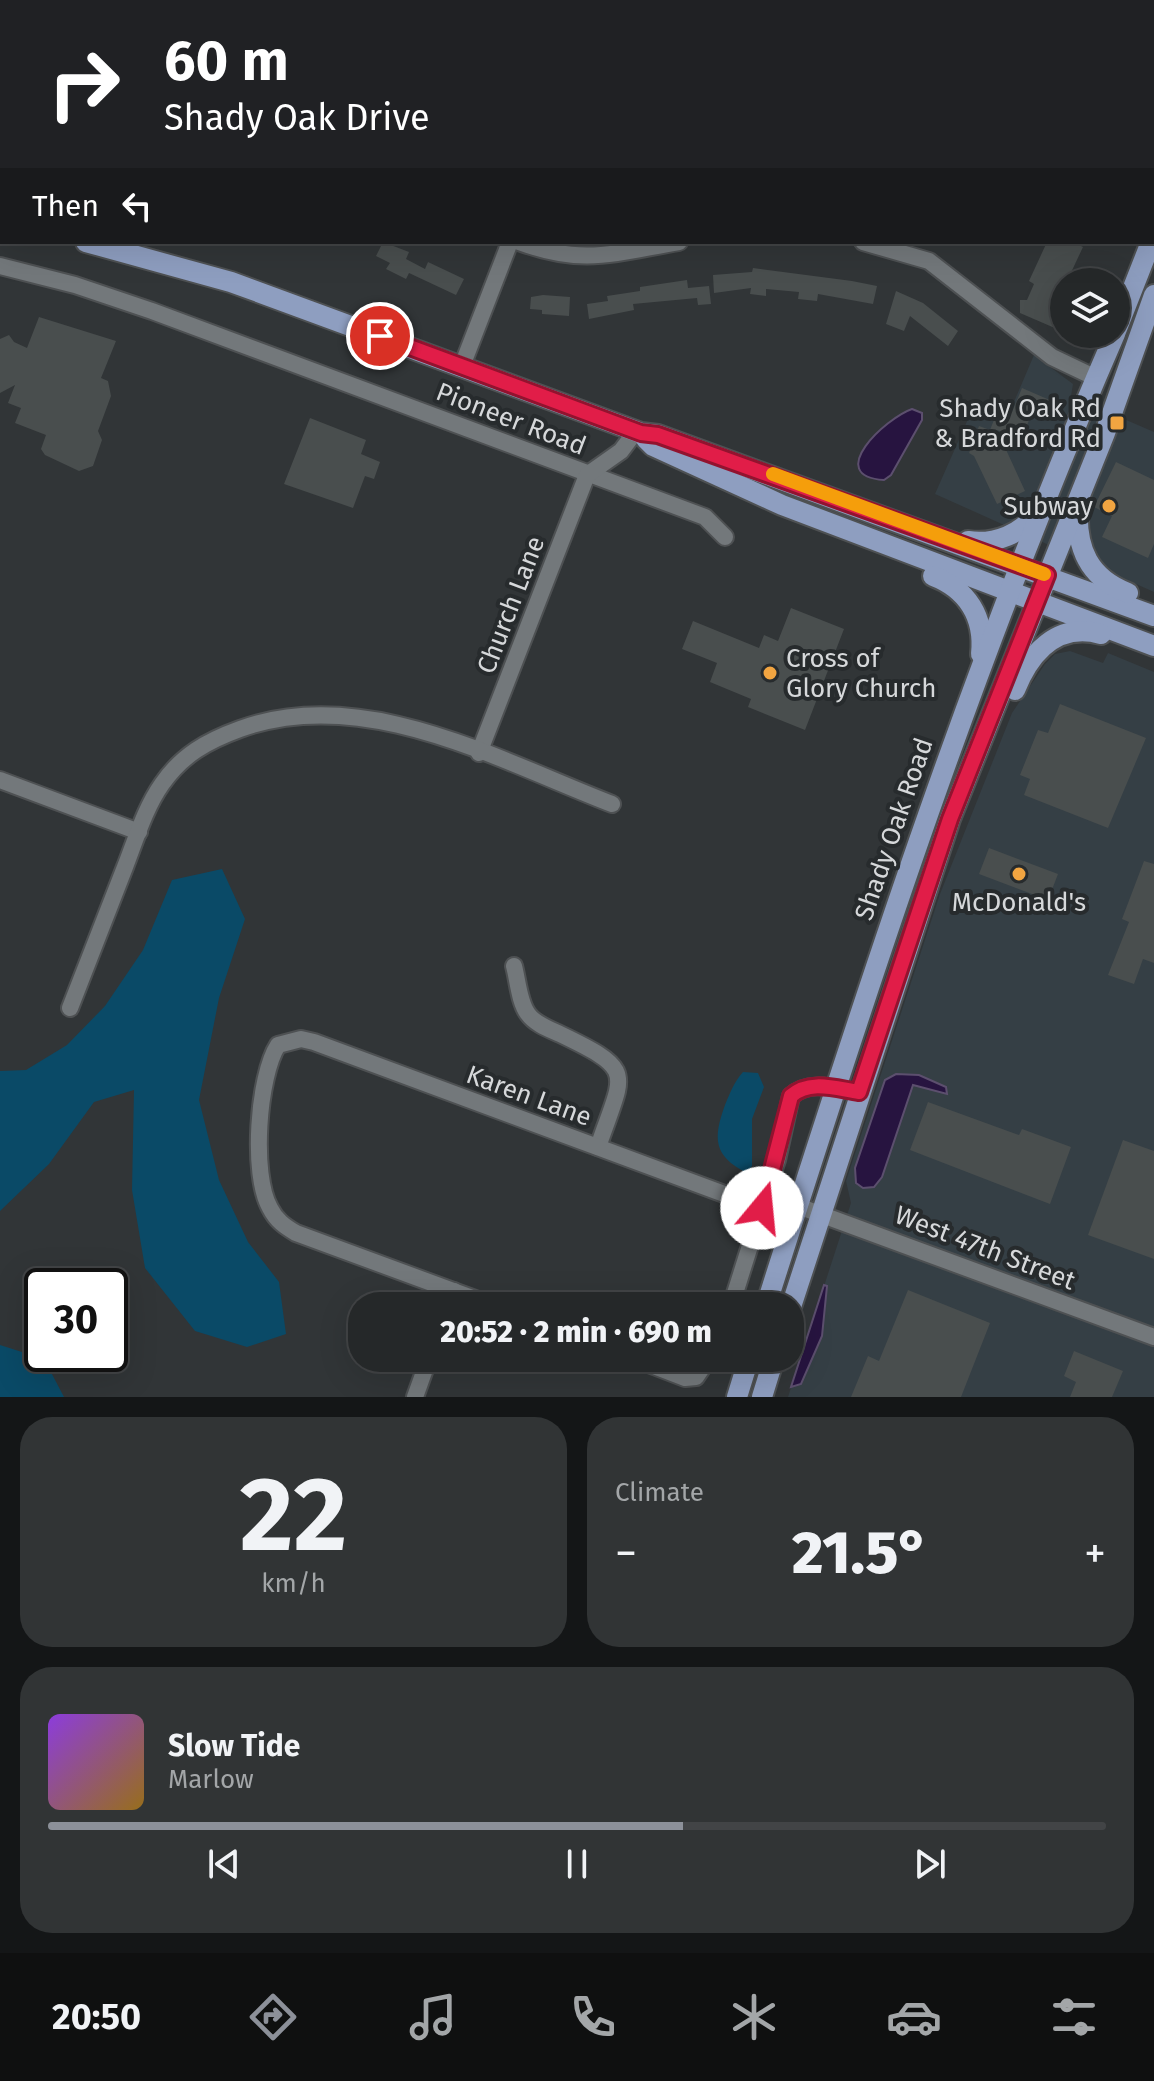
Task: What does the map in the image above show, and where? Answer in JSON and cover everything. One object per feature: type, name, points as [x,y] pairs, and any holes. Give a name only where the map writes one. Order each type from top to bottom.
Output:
[{"type":"main road","points":[[93,244],[231,282],[638,432],[658,435],[762,470],[1154,616]]},
{"type":"main road","name":"Shady Oak Road","points":[[1130,294],[1150,244]]},
{"type":"main road","name":"Shady Oak Road","points":[[796,1292],[925,888],[1079,499],[1154,295]]},
{"type":"main road","name":"Shady Oak Road","points":[[770,1292],[928,809],[1009,593],[1108,348]]},
{"type":"main road","points":[[638,432],[653,446],[782,505],[1154,648]]},
{"type":"main road","points":[[945,537],[978,542],[1005,537],[1032,520],[1048,495]]},
{"type":"main road","points":[[1079,499],[1079,538],[1088,565],[1104,582],[1154,603]]},
{"type":"main road","points":[[782,505],[848,543],[955,586],[971,603],[979,624],[981,650],[976,678]]},
{"type":"main road","points":[[966,781],[988,756],[1022,673],[1030,658],[1045,643],[1082,631],[1154,648]]},
{"type":"main road","points":[[737,1397],[745,1372]]},
{"type":"main road","points":[[762,1397],[770,1372]]},
{"type":"street","points":[[462,366],[509,244]]},
{"type":"street","points":[[525,244],[555,255],[592,257],[667,244]]},
{"type":"street","points":[[870,244],[929,261],[1052,357],[1096,378]]},
{"type":"street","name":"Pioneer Road","points":[[0,266],[75,285],[152,311],[705,517],[725,537]]},
{"type":"street","points":[[587,475],[621,451],[638,432]]},
{"type":"street","name":"Church Lane","points":[[479,753],[587,475]]},
{"type":"street","points":[[70,1008],[148,808],[177,765],[196,748],[254,724],[326,714],[398,724],[612,804]]},
{"type":"street","points":[[0,780],[139,832]]},
{"type":"street","points":[[514,966],[528,1015],[540,1025],[606,1056],[616,1066],[617,1089],[598,1147]]},
{"type":"street","name":"Karen Lane","points":[[437,1292],[296,1233],[280,1223],[268,1205],[260,1152],[268,1066],[278,1045],[301,1039],[314,1042],[762,1208]]},
{"type":"street","points":[[735,1292],[762,1208],[791,1096],[803,1087],[859,1092]]},
{"type":"street","name":"West 47th Street","points":[[798,1206],[1154,1337]]},
{"type":"street","points":[[415,1397],[424,1372]]},
{"type":"street","points":[[669,1372],[685,1378],[696,1377],[699,1372]]},
{"type":"shaded area","points":[[1034,355],[1073,384],[1071,396],[1154,432],[1154,592],[935,494],[972,410],[992,419],[997,404],[1011,409]]},
{"type":"shaded area","points":[[912,409],[922,413],[922,420],[891,475],[884,480],[867,476],[859,468],[859,458],[865,446],[888,423]]},
{"type":"shaded area","points":[[1070,651],[1103,663],[1108,653],[1154,672],[1154,1397],[788,1397],[796,1372],[804,1372],[804,1348],[851,1203],[846,1181],[940,894],[1012,713],[1055,654]]},
{"type":"shaded area","points":[[222,869],[245,919],[219,998],[199,1100],[219,1180],[248,1242],[279,1282],[286,1334],[247,1347],[195,1331],[145,1268],[132,1190],[134,1090],[94,1102],[49,1164],[0,1211],[0,1071],[26,1070],[67,1045],[105,1006],[143,950],[172,880]]},
{"type":"shaded area","points":[[743,1072],[758,1073],[764,1087],[752,1119],[752,1166],[747,1173],[722,1153],[718,1137],[725,1105]]},
{"type":"shaded area","points":[[896,1074],[919,1075],[946,1087],[947,1094],[913,1085],[882,1177],[874,1187],[863,1188],[856,1183],[855,1168],[885,1080]]},
{"type":"shaded area","points":[[824,1285],[827,1286],[822,1336],[801,1384],[791,1387],[796,1372],[804,1372],[804,1347]]},
{"type":"shaded area","points":[[0,1345],[24,1353],[24,1372],[51,1372],[64,1397],[0,1397]]},
{"type":"building","points":[[382,244],[388,244],[409,252],[406,259],[425,269],[428,262],[464,279],[456,295],[409,273],[406,279],[386,269],[390,263],[376,256]]},
{"type":"building","points":[[1046,244],[1077,244],[1083,247],[1073,268],[1050,268],[1050,326],[1020,313],[1020,300],[1027,300],[1034,284],[1029,281]]},
{"type":"building","points":[[753,268],[877,286],[873,304],[818,294],[817,301],[798,299],[799,292],[766,289],[766,296],[750,294],[751,288],[714,293],[713,275],[752,272]]},
{"type":"building","points":[[687,280],[688,288],[709,286],[711,304],[698,305],[697,298],[633,304],[634,310],[589,319],[587,304],[608,301],[607,296]]},
{"type":"building","points":[[896,291],[923,303],[958,331],[948,346],[910,316],[904,331],[886,324]]},
{"type":"building","points":[[531,297],[570,297],[569,316],[542,314],[542,310],[530,309]]},
{"type":"building","points":[[39,317],[116,341],[101,378],[108,381],[111,396],[98,431],[102,440],[93,466],[79,471],[45,455],[41,449],[46,435],[15,423],[21,408],[8,403],[15,385],[0,393],[0,339],[9,335],[14,342],[27,348]]},
{"type":"building","points":[[1022,388],[1059,404],[1051,421],[1032,412],[1022,439],[997,430],[1025,491],[997,504],[974,456],[969,453],[979,426],[990,430],[999,407],[1012,412]]},
{"type":"building","points":[[310,418],[366,440],[361,454],[380,462],[374,479],[365,476],[353,508],[284,484]]},
{"type":"building","points":[[1116,462],[1154,480],[1154,544],[1148,558],[1102,537],[1112,516],[1094,507]]},
{"type":"building","name":"Cross of Glory Church","points":[[791,608],[844,629],[805,730],[748,707],[751,699],[710,682],[717,663],[682,649],[693,621],[759,648],[764,635],[778,641]]},
{"type":"building","points":[[1060,704],[1146,738],[1108,828],[1024,795],[1030,779],[1020,775],[1038,730],[1048,733]]},
{"type":"building","name":"McDonald's","points":[[989,848],[1058,874],[1048,900],[979,874]]},
{"type":"building","points":[[1144,861],[1154,864],[1154,963],[1143,959],[1134,984],[1108,975],[1129,922],[1122,919]]},
{"type":"building","points":[[928,1102],[1019,1135],[1022,1129],[1071,1147],[1050,1204],[910,1150]]},
{"type":"building","points":[[1123,1140],[1154,1151],[1154,1259],[1088,1235]]},
{"type":"building","points":[[908,1290],[990,1323],[961,1397],[851,1397],[868,1356],[879,1361]]},
{"type":"building","points":[[1074,1351],[1123,1371],[1112,1397],[1070,1397],[1076,1382],[1064,1376]]},
{"type":"slow traffic","points":[[773,474],[1044,574]]},
{"type":"place","name":"Shady Oak Rd & Bradford Rd","points":[[1117,423]]},
{"type":"place","name":"Subway","points":[[1109,506]]},
{"type":"place","name":"Cross of Glory Church","points":[[770,673]]},
{"type":"place","name":"McDonald's","points":[[1019,874]]},
{"type":"route","points":[[380,336],[641,433],[658,435],[777,475],[1047,575],[950,819],[859,1092],[817,1086],[803,1087],[791,1096],[777,1160],[762,1208]]}]
